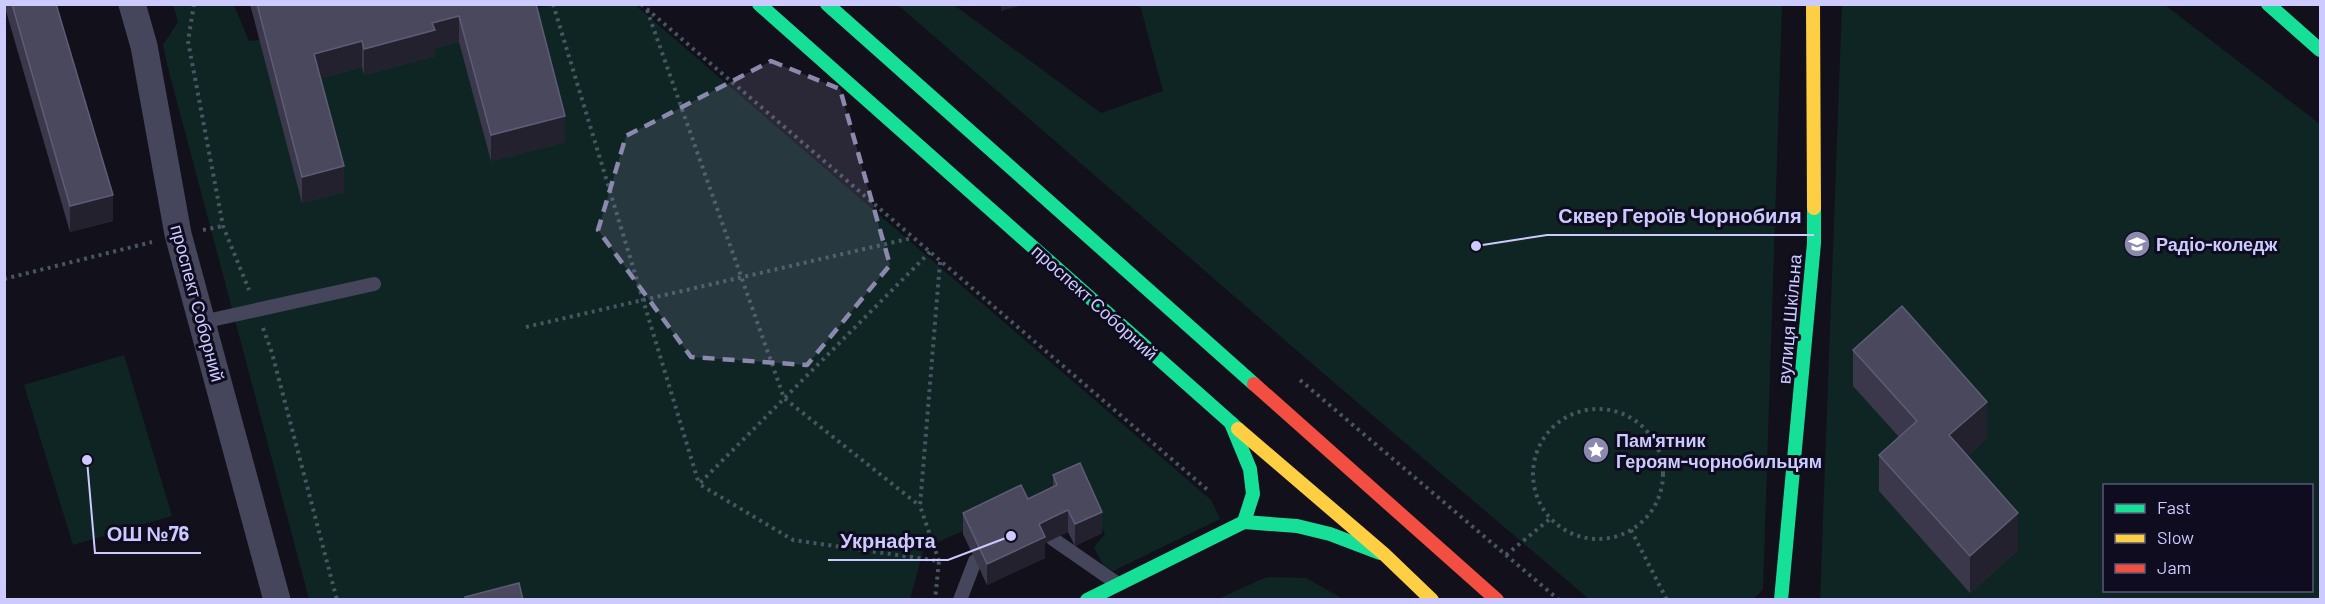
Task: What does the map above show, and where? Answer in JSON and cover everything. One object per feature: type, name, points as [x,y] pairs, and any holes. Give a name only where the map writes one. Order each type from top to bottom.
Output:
[{"type":"main road","name":"проспект Соборний","points":[[759,4],[1231,423],[1384,555],[1432,600]]},
{"type":"main road","points":[[827,4],[1497,600]]},
{"type":"main road","name":"вулиця Шкільна","points":[[1781,600],[1814,243],[1813,4]]},
{"type":"main road","points":[[2268,4],[2320,50]]},
{"type":"main road","points":[[1231,423],[1250,469],[1253,494],[1244,522]]},
{"type":"main road","points":[[1087,600],[1244,522],[1264,521],[1301,525],[1384,555]]},
{"type":"street","name":"проспект Соборний","points":[[132,4],[144,46],[178,234],[277,600]]},
{"type":"lane","points":[[202,322],[374,284]]},
{"type":"lane","points":[[1053,539],[1118,584]]},
{"type":"lane","points":[[960,600],[975,561]]},
{"type":"path","points":[[553,4],[699,484],[793,540],[939,561]]},
{"type":"path","points":[[641,4],[1209,492]]},
{"type":"path","points":[[647,9],[784,399],[920,506]]},
{"type":"path","points":[[4,279],[178,234]]},
{"type":"path","points":[[526,327],[913,237]]},
{"type":"path","points":[[699,484],[930,252]]},
{"type":"path","points":[[935,600],[939,561],[920,506],[940,261]]},
{"type":"path","points":[[1587,410],[1610,410],[1631,417],[1648,432],[1660,451],[1664,473],[1660,495],[1650,515],[1631,530],[1614,537],[1593,539],[1574,534],[1551,518],[1543,508],[1535,489],[1533,469],[1538,449],[1549,432],[1566,417],[1587,410]]},
{"type":"path","points":[[1506,555],[1551,518]]},
{"type":"path","points":[[1631,530],[1667,600]]},
{"type":"highlighted area","points":[[771,61],[840,89],[890,265],[807,365],[691,357],[598,230],[626,136]]},
{"type":"green space","points":[[173,5],[234,5],[249,41],[556,5],[635,5],[1211,500],[1220,519],[1113,571],[1103,565],[1094,547],[1105,534],[1079,481],[924,548],[910,599],[309,599],[167,64],[163,45],[178,22]]},
{"type":"green space","points":[[898,5],[954,5],[1101,113],[1163,91],[1140,5],[1782,5],[1763,589],[1754,599],[1589,599],[1331,380]]},
{"type":"green space","points":[[1842,5],[2165,5],[2320,124],[2320,599],[1820,600]]},
{"type":"green space","points":[[124,355],[172,516],[73,545],[24,385]]},
{"type":"green space","points":[[1267,577],[1306,578],[1343,599],[1218,599]]},
{"type":"building","points":[[12,4],[56,4],[113,195],[70,206]]},
{"type":"building","points":[[257,4],[536,4],[565,116],[491,135],[459,16],[432,23],[435,30],[364,49],[362,41],[314,54],[344,166],[302,177]]},
{"type":"building","points":[[1902,306],[1987,402],[1949,435],[2018,513],[1970,556],[1879,455],[1917,421],[1853,350]]},
{"type":"building","points":[[1080,463],[1102,512],[1075,524],[1068,510],[1039,524],[1045,537],[987,564],[963,513],[1021,485],[1028,499],[1057,485],[1053,475]]},
{"type":"building","points":[[519,583],[523,600],[466,600],[465,597]]},
{"type":"traffic: fast","points":[[759,4],[1238,429]]},
{"type":"traffic: fast","points":[[827,4],[1254,384]]},
{"type":"traffic: fast","points":[[2268,4],[2320,50]]},
{"type":"traffic: fast","points":[[1781,600],[1814,243],[1814,208]]},
{"type":"traffic: fast","points":[[1231,423],[1250,469],[1253,494],[1244,522]]},
{"type":"traffic: fast","points":[[1087,600],[1244,522],[1297,526],[1330,534],[1380,553]]},
{"type":"traffic: slow","points":[[1813,4],[1814,208]]},
{"type":"traffic: slow","points":[[1238,429],[1384,554],[1432,600]]},
{"type":"traffic: jam","points":[[1254,384],[1497,600]]},
{"type":"place","name":"Радіо-коледж","points":[[2137,244]]},
{"type":"place","name":"Сквер Героїв Чорнобиля","points":[[1476,246]]},
{"type":"place","name":"Пам'ятник Героям-чорнобильцям","points":[[1596,450]]},
{"type":"place","name":"ОШ №76","points":[[87,460]]},
{"type":"place","name":"Укрнафта","points":[[1011,536]]}]
